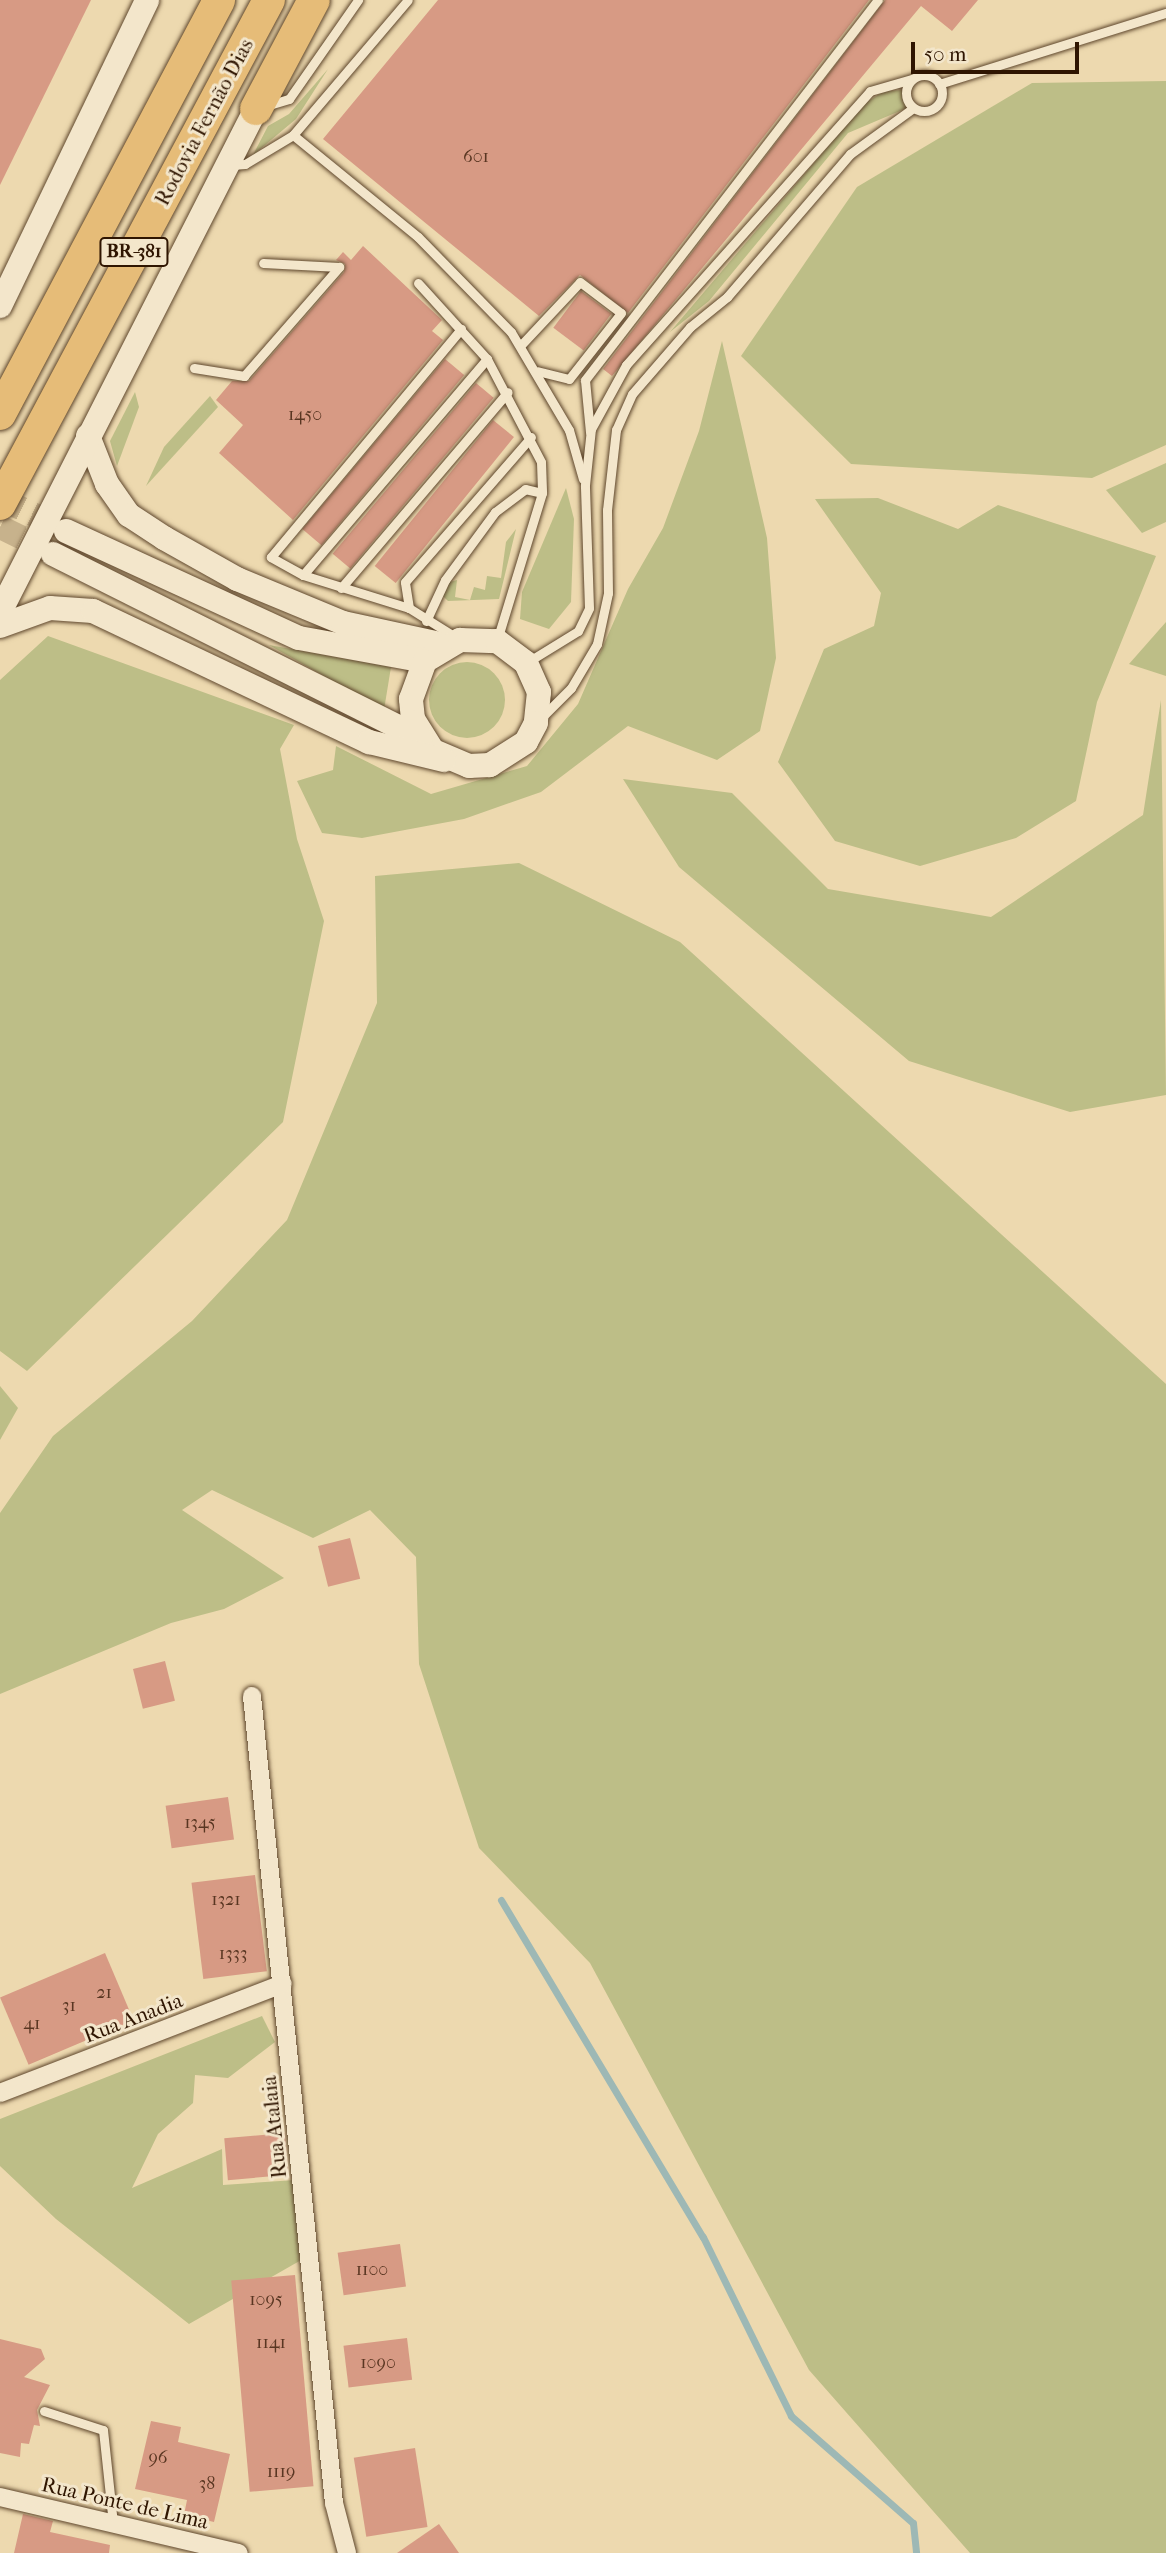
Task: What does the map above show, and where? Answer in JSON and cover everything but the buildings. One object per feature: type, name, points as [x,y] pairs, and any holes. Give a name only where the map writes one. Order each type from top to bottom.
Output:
[{"type":"highway","name":"Rodovia Fernão Dias","points":[[0,414],[219,0]]},
{"type":"highway","name":"Rodovia Fernão Dias","points":[[0,504],[269,0]]},
{"type":"highway","name":"BR-381","points":[[256,109],[314,0]]},
{"type":"main road","points":[[0,306],[147,0]]},
{"type":"main road","name":"Rodovia Fernão Dias","points":[[0,612],[88,436],[230,165],[256,109]]},
{"type":"main road","points":[[0,626],[50,608],[93,611],[369,742],[469,766],[510,756],[536,723],[538,692],[526,663],[497,641],[452,642],[342,623],[237,579],[129,515],[107,484],[88,436]]},
{"type":"main road","points":[[66,531],[299,638],[425,661]]},
{"type":"main road","points":[[53,554],[421,738],[448,761]]},
{"type":"main road","points":[[421,738],[411,699],[425,661],[452,642]]},
{"type":"street","name":"Rua Atalaia","points":[[251,1696],[283,1984],[334,2503],[347,2553]]},
{"type":"street","name":"Rua Anadia","points":[[0,2094],[283,1984]]},
{"type":"street","name":"Rua Ponte de Lima","points":[[0,2497],[239,2553]]},
{"type":"lane","points":[[256,109],[289,99],[358,0]]},
{"type":"lane","points":[[230,165],[245,164],[293,135],[408,0]]},
{"type":"lane","points":[[526,663],[578,631],[589,608],[585,485],[590,433],[585,380],[878,0]]},
{"type":"lane","points":[[939,84],[1166,13]]},
{"type":"lane","points":[[590,433],[626,365],[870,91],[929,76],[939,84]]},
{"type":"lane","points":[[912,79],[905,94],[913,108]]},
{"type":"lane","points":[[536,723],[571,688],[597,644],[608,593],[607,510],[616,430],[632,394],[690,327],[727,297],[850,154],[913,108],[936,106],[939,84]]},
{"type":"lane","points":[[293,135],[418,237],[521,345],[569,430],[585,485]]},
{"type":"lane","points":[[194,368],[244,376],[339,267],[263,263]]},
{"type":"lane","points":[[521,345],[580,282],[621,313],[569,379],[538,371]]},
{"type":"lane","points":[[418,283],[487,359],[508,392],[541,462],[542,493],[497,641]]},
{"type":"lane","points":[[452,642],[409,608],[303,575],[271,557],[461,329]]},
{"type":"lane","points":[[303,575],[487,359]]},
{"type":"lane","points":[[341,589],[508,392]]},
{"type":"lane","points":[[409,608],[405,582],[531,437]]},
{"type":"lane","points":[[426,621],[445,580],[495,512],[525,489],[542,493]]},
{"type":"lane","points":[[44,2411],[103,2430],[113,2523]]},
{"type":"green space","points":[[328,69],[296,119],[253,155],[268,126],[289,114]]},
{"type":"green space","points":[[1166,81],[1166,445],[1092,478],[851,464],[741,356],[857,187],[1032,83]]},
{"type":"green space","points":[[904,90],[907,108],[848,133],[709,301],[670,332],[864,104],[884,91]]},
{"type":"green space","points":[[722,341],[767,538],[776,658],[760,731],[717,760],[628,726],[541,792],[464,819],[362,838],[322,833],[297,781],[333,770],[336,746],[431,794],[527,766],[578,704],[628,589],[663,528],[699,431]]},
{"type":"green space","points":[[135,392],[139,407],[117,466],[110,441]]},
{"type":"green space","points":[[210,396],[218,407],[146,486],[164,447]]},
{"type":"green space","points":[[1166,463],[1166,522],[1142,533],[1106,490]]},
{"type":"green space","points":[[566,488],[574,519],[571,602],[549,629],[520,619],[522,592]]},
{"type":"green space","points":[[878,498],[958,529],[998,505],[1156,556],[1097,702],[1076,801],[1016,838],[920,866],[835,841],[778,762],[824,649],[874,626],[881,593],[815,499]]},
{"type":"green space","points":[[516,529],[499,599],[448,601],[443,596],[450,582],[457,580],[455,597],[470,600],[474,587],[485,590],[487,576],[501,578],[506,542]]},
{"type":"green space","points":[[1166,622],[1166,676],[1129,664]]},
{"type":"green space","points":[[48,636],[294,725],[280,749],[297,839],[324,921],[283,1122],[27,1371],[0,1351],[0,680]]},
{"type":"green space","points":[[269,645],[391,667],[384,710]]},
{"type":"green space","points":[[467,662],[482,665],[494,673],[502,685],[505,700],[502,715],[494,727],[482,735],[467,738],[452,735],[440,727],[432,715],[429,700],[432,685],[440,673],[452,665]]},
{"type":"green space","points":[[1161,700],[1166,1095],[1070,1112],[909,1061],[679,867],[623,779],[732,793],[828,889],[991,917],[1143,815]]},
{"type":"green space","points":[[519,863],[680,942],[1166,1384],[1166,2553],[970,2553],[809,2370],[590,1963],[479,1848],[419,1664],[416,1557],[370,1510],[313,1538],[212,1490],[182,1510],[284,1578],[224,1609],[171,1623],[0,1694],[0,1513],[53,1436],[192,1321],[287,1220],[377,1003],[375,876]]},
{"type":"green space","points":[[0,1386],[18,1408],[0,1440]]},
{"type":"green space","points":[[262,2016],[275,2042],[228,2078],[195,2075],[193,2103],[158,2134],[132,2188],[222,2149],[223,2185],[295,2180],[303,2259],[189,2324],[56,2219],[0,2166],[0,2119]]},
{"type":"waterway","points":[[501,1900],[703,2237],[791,2416],[913,2523],[916,2553]]},
{"type":"tunnel","points":[[0,498],[65,530]]},
{"type":"tunnel","points":[[0,527],[53,553]]}]
